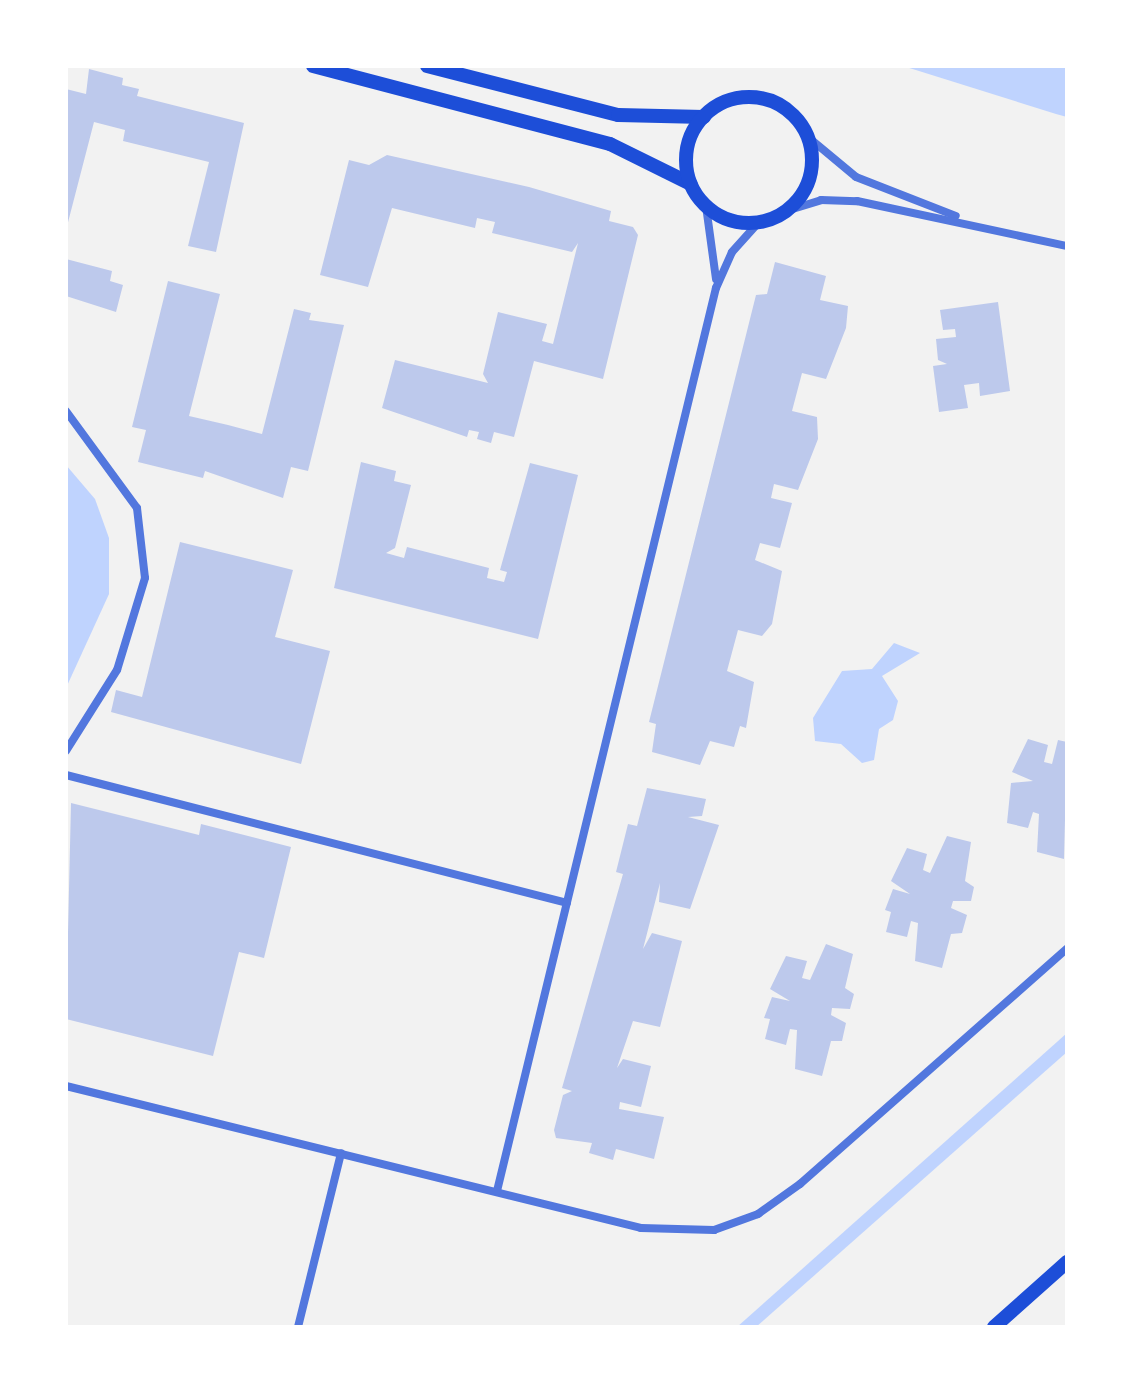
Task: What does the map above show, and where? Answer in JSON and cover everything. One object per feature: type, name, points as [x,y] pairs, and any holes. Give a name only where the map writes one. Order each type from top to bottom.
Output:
[{"type":"main road","points":[[313,66],[610,144],[691,184]]},
{"type":"main road","points":[[427,66],[618,115],[704,117],[752,97],[786,109],[808,137],[809,178],[786,211],[759,222],[736,222],[706,206],[691,184],[688,149],[704,117]]},
{"type":"main road","points":[[994,1327],[1067,1262]]},
{"type":"street","points":[[808,137],[856,177],[961,219]]},
{"type":"street","points":[[786,211],[835,199],[961,219],[1067,246]]},
{"type":"street","points":[[706,206],[716,288]]},
{"type":"street","points":[[497,1191],[716,288],[732,252],[759,222]]},
{"type":"street","points":[[66,411],[137,508],[145,578],[117,670],[66,751]]},
{"type":"street","points":[[66,775],[567,903]]},
{"type":"street","points":[[66,1086],[664,1232],[736,1224],[800,1184],[1067,949]]},
{"type":"street","points":[[298,1327],[341,1153]]},
{"type":"water","points":[[903,66],[1067,66],[1067,117],[1056,114]]},
{"type":"water","points":[[66,465],[95,499],[109,538],[109,594],[66,688]]},
{"type":"water","points":[[894,643],[920,653],[882,676],[898,701],[893,720],[879,729],[874,760],[862,763],[841,744],[815,741],[813,718],[842,671],[872,669]]},
{"type":"water","points":[[1067,1033],[1067,1052],[756,1327],[737,1327]]},
{"type":"building","points":[[89,69],[123,78],[122,85],[139,89],[137,96],[244,123],[216,252],[188,246],[209,162],[123,141],[125,130],[94,122],[66,230],[66,89],[86,94]]},
{"type":"building","points":[[387,155],[529,187],[611,211],[609,221],[633,227],[638,235],[603,379],[534,361],[514,437],[494,432],[491,443],[477,439],[479,432],[469,430],[467,437],[382,408],[395,360],[488,383],[483,374],[498,312],[547,324],[542,341],[553,344],[578,243],[572,252],[492,233],[495,222],[477,218],[475,228],[392,208],[368,287],[320,275],[349,160],[369,165]]},
{"type":"building","points":[[66,259],[112,271],[110,281],[123,285],[116,312],[66,296]]},
{"type":"building","points":[[775,262],[826,276],[820,300],[848,306],[846,328],[826,379],[802,373],[792,411],[817,417],[818,439],[798,490],[774,484],[771,498],[792,503],[780,548],[760,543],[755,560],[782,571],[772,624],[762,636],[738,630],[727,671],[754,682],[746,728],[740,726],[734,747],[710,741],[700,765],[652,752],[656,724],[649,722],[756,295],[767,294]]},
{"type":"building","points":[[168,281],[220,294],[189,416],[262,434],[294,309],[311,313],[309,320],[344,325],[308,471],[291,467],[283,498],[205,471],[203,478],[138,462],[146,430],[132,427]]},
{"type":"building","points":[[998,302],[1010,391],[980,396],[979,383],[964,385],[968,408],[939,412],[933,366],[947,364],[938,360],[936,339],[956,337],[955,329],[943,330],[940,310]]},
{"type":"building","points":[[361,462],[396,471],[394,481],[411,485],[395,548],[386,553],[404,558],[407,547],[489,568],[487,578],[504,582],[507,572],[500,570],[530,463],[578,475],[538,639],[334,588]]},
{"type":"building","points":[[180,542],[293,570],[275,637],[330,651],[301,764],[111,712],[116,690],[142,697]]},
{"type":"building","points":[[1028,739],[1048,745],[1044,762],[1052,764],[1058,740],[1067,742],[1064,859],[1037,852],[1039,814],[1033,812],[1028,828],[1007,823],[1011,783],[1033,781],[1012,772]]},
{"type":"building","points":[[647,788],[706,799],[702,816],[688,817],[719,825],[690,909],[659,902],[660,883],[643,949],[652,933],[682,941],[660,1027],[633,1021],[617,1068],[623,1059],[651,1066],[641,1107],[620,1102],[619,1109],[664,1117],[654,1159],[616,1149],[613,1160],[589,1153],[592,1143],[556,1138],[554,1130],[563,1095],[572,1091],[562,1088],[623,874],[616,872],[628,824],[637,826]]},
{"type":"building","points":[[71,803],[199,835],[201,824],[291,847],[264,958],[239,952],[213,1056],[66,1019]]},
{"type":"building","points":[[947,836],[971,842],[965,881],[974,887],[971,901],[953,901],[951,908],[967,915],[962,933],[951,934],[942,968],[915,961],[918,923],[911,921],[907,937],[886,932],[891,912],[885,910],[893,889],[910,894],[891,881],[907,848],[927,854],[923,870],[930,873]]},
{"type":"building","points":[[826,944],[853,954],[845,988],[854,994],[850,1009],[832,1008],[831,1015],[846,1023],[842,1041],[831,1041],[822,1076],[795,1069],[797,1030],[790,1029],[786,1045],[765,1039],[770,1019],[764,1018],[772,997],[790,1001],[770,989],[786,956],[807,961],[802,978],[810,980]]}]
